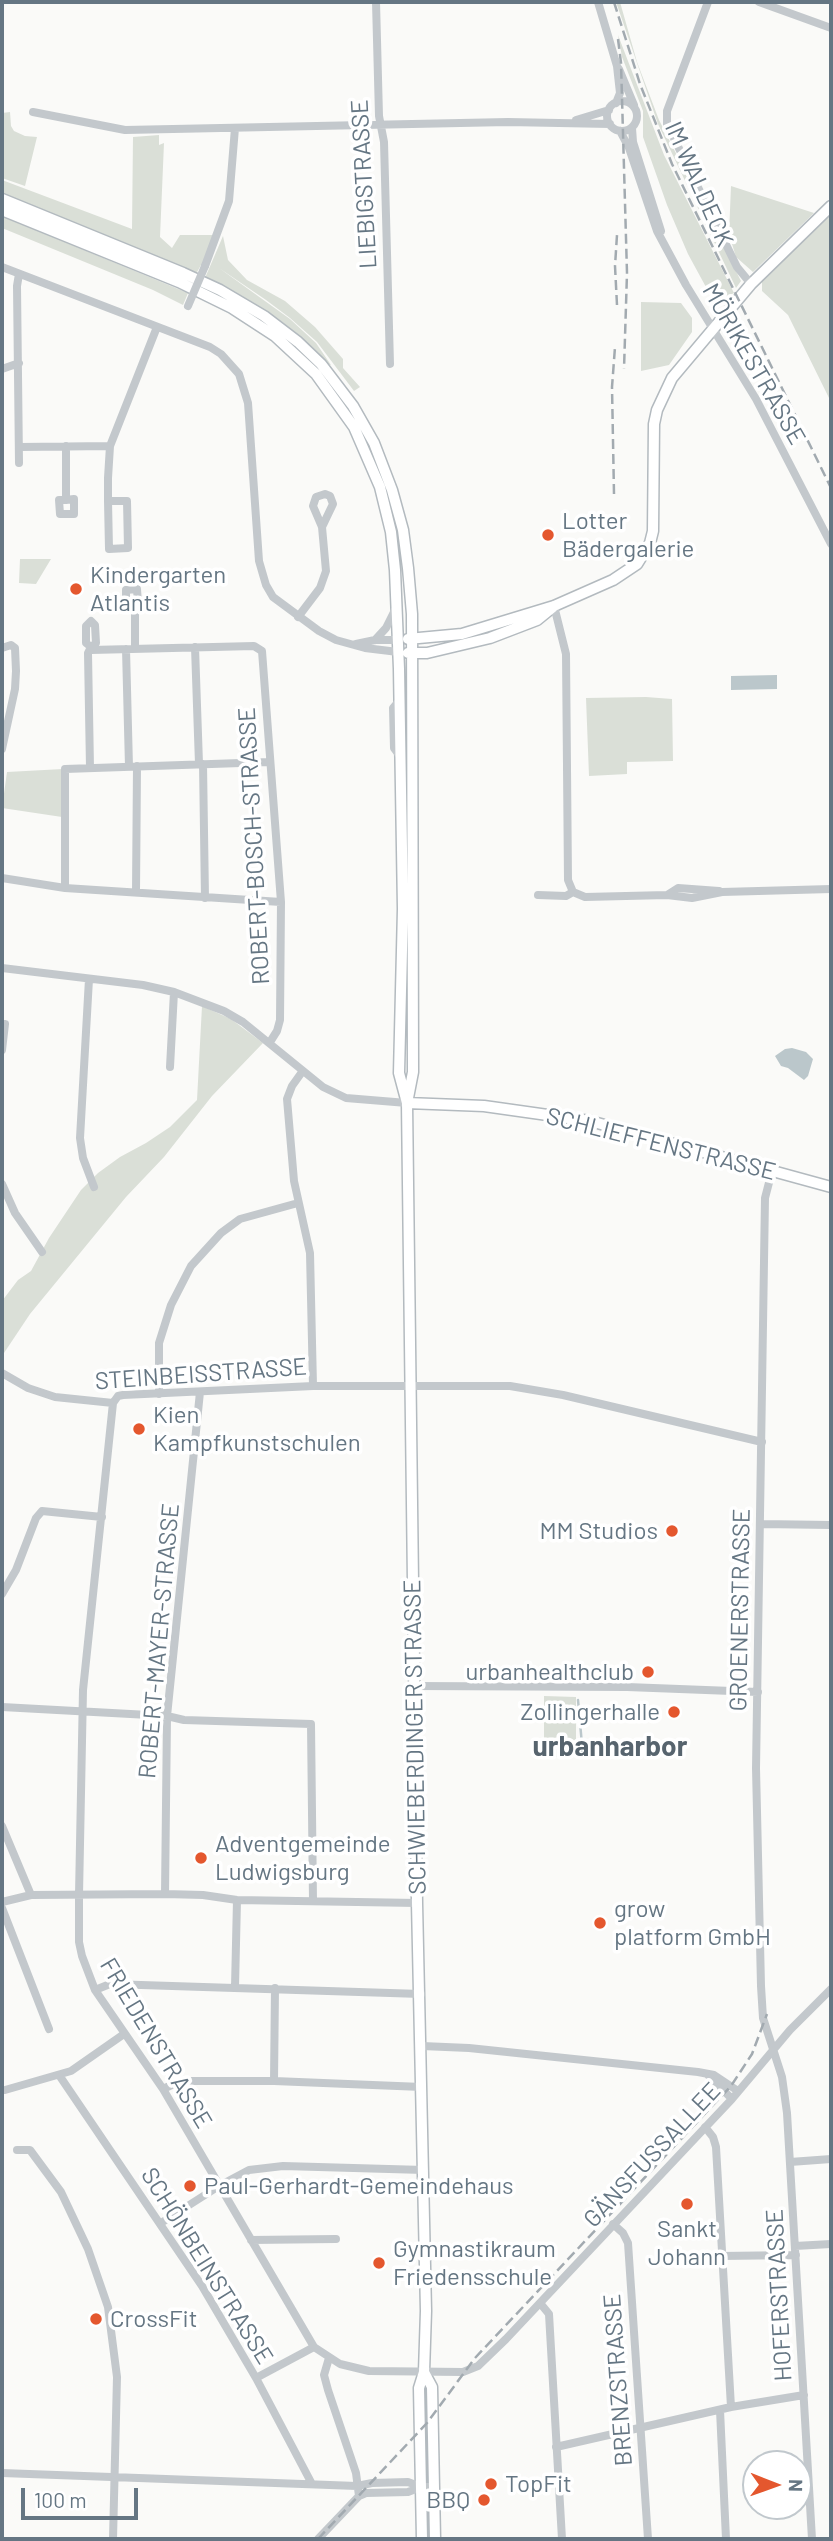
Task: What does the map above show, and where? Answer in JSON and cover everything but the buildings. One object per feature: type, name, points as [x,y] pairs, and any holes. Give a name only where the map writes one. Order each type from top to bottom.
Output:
[{"type":"main road","name":"SCHWIEBERDINGER STRASSE","points":[[2,199],[220,290],[281,328],[321,364],[363,422],[392,490],[402,530],[408,568],[412,639],[413,727],[413,1072],[407,1103],[417,1903],[426,2311],[424,2372],[419,2388],[422,2539]]},
{"type":"main road","points":[[398,639],[462,634],[554,606],[625,573],[637,564],[646,553],[653,531],[652,437],[657,410],[680,367],[748,288],[831,206]]},
{"type":"main road","name":"SCHWIEBERDINGER STRASSE","points":[[2,210],[216,299],[275,336],[303,361],[344,411],[374,470],[391,532],[397,606],[403,909],[399,1073],[407,1103]]},
{"type":"main road","points":[[398,652],[412,654],[442,650],[508,632],[537,620],[554,606]]},
{"type":"main road","points":[[399,727],[413,727]]},
{"type":"main road","points":[[401,1004],[413,1004]]},
{"type":"main road","name":"SCHLIEFFENSTRASSE","points":[[407,1103],[484,1106],[578,1119],[831,1187]]},
{"type":"main road","name":"SCHWIEBERDINGER STRASSE","points":[[424,2372],[432,2387],[435,2539]]},
{"type":"street","name":"LIEBIGSTRASSE","points":[[376,2],[384,142],[390,364]]},
{"type":"street","name":"MÖRIKESTRASSE","points":[[598,2],[617,66],[620,93],[616,103]]},
{"type":"street","name":"IM WALDECK","points":[[708,2],[667,111],[667,124],[748,288]]},
{"type":"street","points":[[760,2],[831,28]]},
{"type":"street","name":"MÖRIKESTRASSE","points":[[617,66],[624,77],[635,108],[637,116],[632,128],[633,142],[653,200],[663,241]]},
{"type":"street","points":[[570,121],[609,110],[616,103],[628,103],[635,108]]},
{"type":"street","points":[[609,110],[610,124]]},
{"type":"street","points":[[33,112],[125,130],[570,121],[610,124],[620,131],[632,128]]},
{"type":"street","points":[[186,307],[205,266],[229,201],[234,128]]},
{"type":"street","name":"MÖRIKESTRASSE","points":[[620,131],[629,148],[657,230],[686,285],[756,399],[831,544]]},
{"type":"street","points":[[2,267],[210,347],[221,354],[239,374],[248,403],[261,574],[273,597],[319,631],[350,645],[398,652]]},
{"type":"street","points":[[19,274],[19,463]]},
{"type":"street","points":[[108,501],[127,501],[128,548],[109,549],[108,501],[110,446],[157,327]]},
{"type":"street","points":[[2,369],[19,363]]},
{"type":"street","points":[[66,446],[66,499]]},
{"type":"street","points":[[20,447],[110,446]]},
{"type":"street","points":[[298,617],[320,587],[326,571],[322,527]]},
{"type":"street","points":[[135,603],[131,649],[136,892]]},
{"type":"street","points":[[376,640],[386,628],[397,606]]},
{"type":"street","points":[[554,606],[566,654],[568,880],[573,892],[585,897],[667,895],[678,888],[722,892],[831,889]]},
{"type":"street","points":[[350,645],[398,639]]},
{"type":"street","name":"ROBERT-BOSCH-STRASSE","points":[[195,647],[254,646],[259,648],[264,656],[281,902],[280,1020],[278,1031],[270,1042]]},
{"type":"street","points":[[2,749],[15,689],[15,648],[6,647]]},
{"type":"street","points":[[90,768],[88,653],[91,648],[195,647],[205,898]]},
{"type":"street","points":[[399,701],[393,708],[394,748],[400,756]]},
{"type":"street","points":[[65,888],[65,769],[270,762]]},
{"type":"street","points":[[2,878],[65,888],[281,902]]},
{"type":"street","points":[[538,895],[566,896],[573,892]]},
{"type":"street","points":[[2,968],[143,985],[174,992],[223,1011],[270,1042],[302,1072],[323,1087],[346,1098],[407,1103]]},
{"type":"street","points":[[89,979],[80,1138],[83,1158],[94,1187]]},
{"type":"street","points":[[170,1068],[174,992]]},
{"type":"street","points":[[2,1050],[5,1024]]},
{"type":"street","points":[[302,1072],[287,1099],[298,1203],[306,1226],[310,1253],[313,1386]]},
{"type":"street","name":"GROENERSTRASSE","points":[[772,1171],[765,1198],[756,1768],[763,2018],[773,2050]]},
{"type":"street","points":[[2,1184],[15,1213],[42,1252]]},
{"type":"street","points":[[159,1394],[159,1343],[171,1305],[191,1266],[221,1233],[240,1219],[298,1203]]},
{"type":"street","name":"STEINBEISSTRASSE","points":[[2,1373],[28,1388],[55,1397],[113,1403],[118,1396],[123,1395],[313,1386],[510,1387],[563,1395],[762,1441]]},
{"type":"street","name":"ROBERT-MAYER-STRASSE","points":[[165,1894],[167,1716],[200,1392]]},
{"type":"street","name":"FRIEDENSTRASSE","points":[[113,1403],[82,1713],[79,1942],[87,1972],[95,1990],[163,2089],[314,2347],[329,2358],[355,2369],[424,2372]]},
{"type":"street","points":[[2,1594],[16,1570],[36,1518],[42,1511],[102,1517]]},
{"type":"street","points":[[761,1524],[831,1525]]},
{"type":"street","points":[[414,1686],[627,1687],[758,1692]]},
{"type":"street","points":[[2,1707],[167,1716],[184,1720],[311,1724],[313,1901]]},
{"type":"street","points":[[2,1826],[31,1895]]},
{"type":"street","points":[[2,1902],[31,1895],[165,1894],[203,1895],[237,1900],[417,1903]]},
{"type":"street","points":[[235,1987],[237,1900]]},
{"type":"street","points":[[2,1908],[49,2029]]},
{"type":"street","points":[[95,1990],[110,1984],[421,1994]]},
{"type":"street","points":[[274,2081],[275,1988]]},
{"type":"street","name":"GÄNSFUSSALLEE","points":[[424,2372],[472,2370],[492,2353],[732,2099],[773,2050],[831,1989]]},
{"type":"street","points":[[5,2090],[71,2071],[124,2034]]},
{"type":"street","points":[[422,2046],[707,2074],[738,2091]]},
{"type":"street","name":"HOFERSTRASSE","points":[[773,2050],[783,2088],[790,2162],[812,2539]]},
{"type":"street","points":[[707,2074],[732,2099]]},
{"type":"street","name":"SCHÖNBEINSTRASSE","points":[[59,2075],[202,2286],[256,2378],[312,2484]]},
{"type":"street","points":[[163,2089],[190,2081],[274,2081],[422,2087]]},
{"type":"street","points":[[705,2127],[713,2137],[716,2147],[732,2407]]},
{"type":"street","points":[[17,2150],[30,2150],[52,2178],[88,2249],[102,2284],[112,2328],[117,2376],[113,2539]]},
{"type":"street","points":[[790,2162],[831,2159]]},
{"type":"street","points":[[161,2223],[249,2170],[283,2166],[424,2170]]},
{"type":"street","name":"BRENZSTRASSE","points":[[613,2224],[623,2233],[628,2243],[648,2539]]},
{"type":"street","points":[[251,2240],[336,2239]]},
{"type":"street","points":[[721,2256],[796,2250],[831,2244]]},
{"type":"street","points":[[540,2302],[549,2314],[562,2539]]},
{"type":"street","points":[[256,2378],[314,2347]]},
{"type":"street","points":[[329,2358],[324,2375],[356,2473],[358,2491]]},
{"type":"street","points":[[556,2447],[732,2407],[804,2395]]},
{"type":"street","points":[[720,2410],[726,2539]]},
{"type":"street","points":[[2,2473],[312,2484],[358,2491]]},
{"type":"street","points":[[318,2539],[358,2491],[372,2483],[408,2482],[421,2487],[434,2487]]},
{"type":"shaded area","points":[[616,2],[620,2],[637,62],[659,120],[741,281],[736,288],[658,124]]},
{"type":"shaded area","points":[[618,35],[664,155],[734,293],[718,301],[713,300],[688,254],[667,205],[643,137],[643,111],[622,57]]},
{"type":"shaded area","points":[[10,112],[14,131],[37,137],[25,186],[2,178],[2,113]]},
{"type":"shaded area","points":[[159,135],[159,145],[164,143],[160,237],[172,248],[180,235],[214,235],[203,265],[196,274],[2,194],[2,180],[132,229],[133,137]]},
{"type":"shaded area","points":[[731,186],[814,213],[753,272],[736,257],[729,234]]},
{"type":"shaded area","points":[[831,215],[831,402],[788,315],[762,291],[762,278]]},
{"type":"shaded area","points":[[2,216],[188,293],[183,305],[2,228]]},
{"type":"shaded area","points":[[223,236],[228,260],[247,280],[285,301],[315,327],[343,359],[343,368],[360,387],[354,391],[317,342],[290,318],[266,300],[219,268],[290,319],[316,343],[331,365],[326,364],[304,340],[275,317],[205,278]]},
{"type":"shaded area","points":[[641,302],[681,303],[692,318],[692,332],[669,365],[641,371]]},
{"type":"shaded area","points":[[20,559],[51,559],[36,584],[19,583]]},
{"type":"shaded area","points":[[777,675],[777,689],[731,690],[731,676]]},
{"type":"shaded area","points":[[586,698],[672,699],[673,761],[627,762],[627,774],[589,776]]},
{"type":"shaded area","points":[[63,769],[62,817],[2,808],[7,772]]},
{"type":"shaded area","points":[[202,1006],[231,1019],[263,1043],[212,1096],[164,1157],[126,1197],[30,1314],[2,1356],[2,1301],[18,1280],[31,1271],[81,1190],[120,1157],[170,1127],[197,1100]]},
{"type":"shaded area","points":[[792,1048],[806,1052],[813,1059],[808,1076],[804,1080],[781,1066],[775,1056]]},
{"type":"shaded area","points":[[544,1696],[576,1697],[576,1757],[544,1757]]},
{"type":"waterway","points":[[578,1700],[583,1756]]},
{"type":"railway","points":[[614,2],[640,84],[672,164],[831,488]]},
{"type":"railway","points":[[618,39],[627,273],[624,369]]},
{"type":"railway","points":[[617,235],[617,305]]},
{"type":"railway","points":[[614,494],[612,387],[615,347]]},
{"type":"railway","points":[[318,2539],[427,2423],[475,2358],[731,2086],[752,2054],[767,2014]]},
{"type":"place","name":"Lotter Bädergalerie","points":[[548,535]]},
{"type":"place","name":"Kindergarten Atlantis","points":[[76,589]]},
{"type":"place","name":"Kien Kampfkunstschulen","points":[[139,1429]]},
{"type":"place","name":"MM Studios","points":[[672,1531]]},
{"type":"place","name":"urbanhealthclub","points":[[648,1672]]},
{"type":"place","name":"Zollingerhalle","points":[[674,1712]]},
{"type":"place","name":"Adventgemeinde Ludwigsburg","points":[[201,1858]]},
{"type":"place","name":"grow platform GmbH","points":[[600,1923]]},
{"type":"place","name":"Paul-Gerhardt-Gemeindehaus","points":[[190,2186]]},
{"type":"place","name":"Sankt Johann","points":[[687,2204]]},
{"type":"place","name":"Gymnastikraum Friedensschule","points":[[379,2263]]},
{"type":"place","name":"CrossFit","points":[[96,2319]]},
{"type":"place","name":"TopFit","points":[[491,2484]]},
{"type":"place","name":"BBQ","points":[[484,2500]]},
{"type":"district","name":"urbanharbor","points":[[610,1747]]}]
